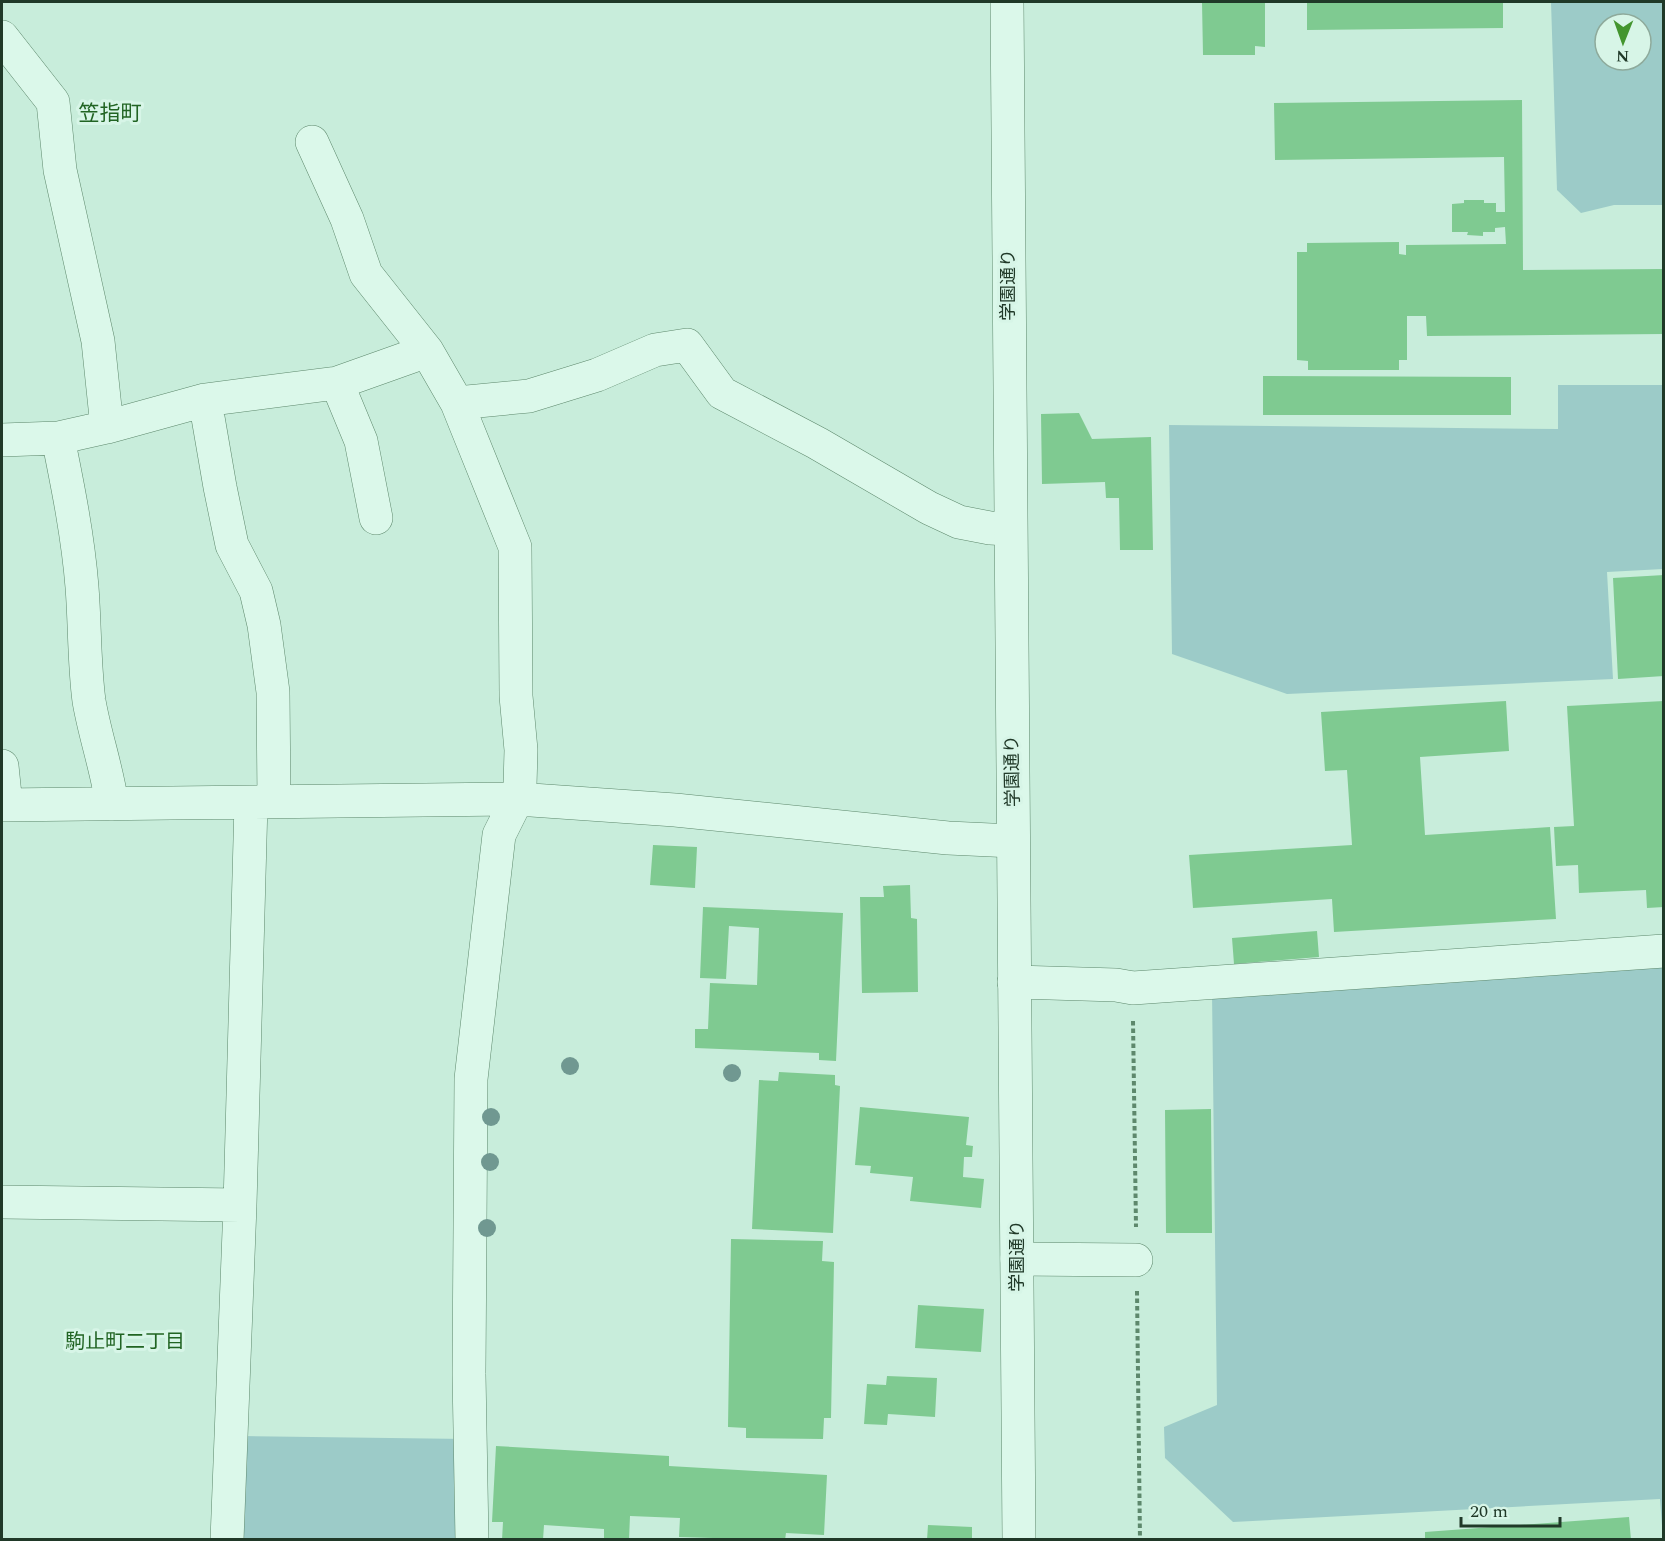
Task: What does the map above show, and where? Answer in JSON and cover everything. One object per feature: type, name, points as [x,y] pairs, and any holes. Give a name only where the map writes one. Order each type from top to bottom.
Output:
[{"type":"street","name":"学園通り","points":[[1007,2],[1019,1539]]},
{"type":"street","points":[[2,37],[53,102],[60,170],[98,341],[107,427]]},
{"type":"street","points":[[312,142],[346,219],[366,274],[427,351],[457,403],[515,547],[516,696],[521,750],[520,786],[517,799],[499,836],[471,1079],[469,1374],[472,1539]]},
{"type":"street","points":[[457,403],[529,396],[597,375],[655,350],[687,345],[722,393],[817,443],[929,508],[959,522],[1010,529]]},
{"type":"street","points":[[2,440],[58,438],[205,400],[337,383],[427,351]]},
{"type":"street","points":[[337,383],[361,441],[376,518]]},
{"type":"street","points":[[205,400],[232,544],[256,591],[264,625],[273,693],[262,802],[240,1205],[227,1539]]},
{"type":"street","points":[[58,438],[76,537],[90,703],[109,780],[112,804]]},
{"type":"street","points":[[2,766],[4,805],[517,799],[675,810],[948,838],[1013,841]]},
{"type":"street","points":[[1014,982],[1116,985],[1133,988],[1664,951]]},
{"type":"street","points":[[2,1202],[240,1205]]},
{"type":"street","points":[[1017,1259],[1136,1260]]},
{"type":"shaded area","points":[[1551,2],[1663,2],[1663,205],[1614,205],[1581,213],[1557,190]]},
{"type":"shaded area","points":[[1558,385],[1663,385],[1663,569],[1607,572],[1613,679],[1287,694],[1172,654],[1169,425],[1558,429]]},
{"type":"shaded area","points":[[1663,959],[1663,1539],[1660,1499],[1233,1522],[1165,1458],[1164,1427],[1217,1405],[1212,992]]},
{"type":"shaded area","points":[[243,1436],[467,1439],[465,1539],[241,1540]]},
{"type":"building","points":[[1202,2],[1265,2],[1265,47],[1255,46],[1255,55],[1203,55]]},
{"type":"building","points":[[1307,2],[1503,2],[1503,28],[1307,30]]},
{"type":"building","points":[[1522,100],[1523,270],[1664,269],[1664,334],[1427,336],[1426,316],[1407,316],[1407,360],[1399,360],[1399,370],[1308,370],[1308,361],[1297,360],[1297,252],[1307,252],[1307,243],[1399,242],[1399,254],[1406,255],[1406,245],[1506,244],[1505,227],[1495,228],[1495,232],[1483,232],[1483,236],[1467,235],[1468,232],[1452,232],[1452,204],[1464,203],[1464,200],[1484,200],[1484,203],[1496,203],[1496,212],[1505,212],[1504,157],[1275,160],[1274,103]]},
{"type":"building","points":[[1263,376],[1511,377],[1511,415],[1263,415]]},
{"type":"building","points":[[1079,413],[1092,439],[1151,437],[1153,550],[1120,550],[1119,498],[1106,498],[1105,482],[1042,484],[1041,414]]},
{"type":"building","points":[[1664,575],[1664,676],[1618,679],[1613,578]]},
{"type":"building","points":[[1506,701],[1509,751],[1420,757],[1425,835],[1550,827],[1556,919],[1334,932],[1332,899],[1193,908],[1189,855],[1352,845],[1347,770],[1325,771],[1321,712]]},
{"type":"building","points":[[1664,701],[1664,907],[1647,908],[1646,890],[1579,893],[1578,865],[1556,866],[1554,827],[1574,826],[1567,706]]},
{"type":"building","points":[[653,845],[697,847],[695,888],[650,885]]},
{"type":"building","points":[[910,885],[911,918],[917,919],[918,992],[862,993],[860,897],[884,897],[883,886]]},
{"type":"building","points":[[703,907],[843,913],[836,1061],[819,1060],[819,1053],[695,1048],[695,1029],[708,1029],[710,983],[757,985],[759,928],[729,926],[726,979],[700,978]]},
{"type":"building","points":[[1317,931],[1319,957],[1234,964],[1232,938]]},
{"type":"building","points":[[779,1072],[835,1075],[835,1085],[840,1086],[833,1233],[752,1229],[759,1080],[778,1081]]},
{"type":"building","points":[[860,1107],[969,1117],[966,1145],[973,1146],[972,1157],[964,1157],[963,1177],[984,1179],[981,1208],[910,1201],[913,1177],[870,1173],[871,1166],[855,1165]]},
{"type":"building","points":[[1211,1109],[1212,1233],[1166,1233],[1165,1110]]},
{"type":"building","points":[[731,1239],[823,1241],[822,1261],[834,1262],[831,1418],[824,1418],[823,1439],[746,1438],[746,1428],[728,1427]]},
{"type":"building","points":[[918,1305],[984,1309],[981,1352],[915,1348]]},
{"type":"building","points":[[887,1376],[937,1378],[935,1417],[888,1414],[887,1425],[864,1424],[867,1384],[886,1385]]},
{"type":"building","points":[[496,1446],[669,1456],[669,1466],[827,1475],[824,1535],[786,1533],[785,1540],[679,1537],[680,1518],[630,1516],[629,1540],[604,1540],[604,1529],[544,1525],[543,1540],[502,1540],[503,1522],[492,1522]]},
{"type":"building","points":[[1629,1517],[1631,1540],[1425,1540],[1425,1532]]},
{"type":"building","points":[[928,1525],[972,1527],[972,1540],[927,1540]]},
{"type":"district","name":"笠指町","points":[[110,113]]},
{"type":"district","name":"駒止町二丁目","points":[[125,1341]]}]
